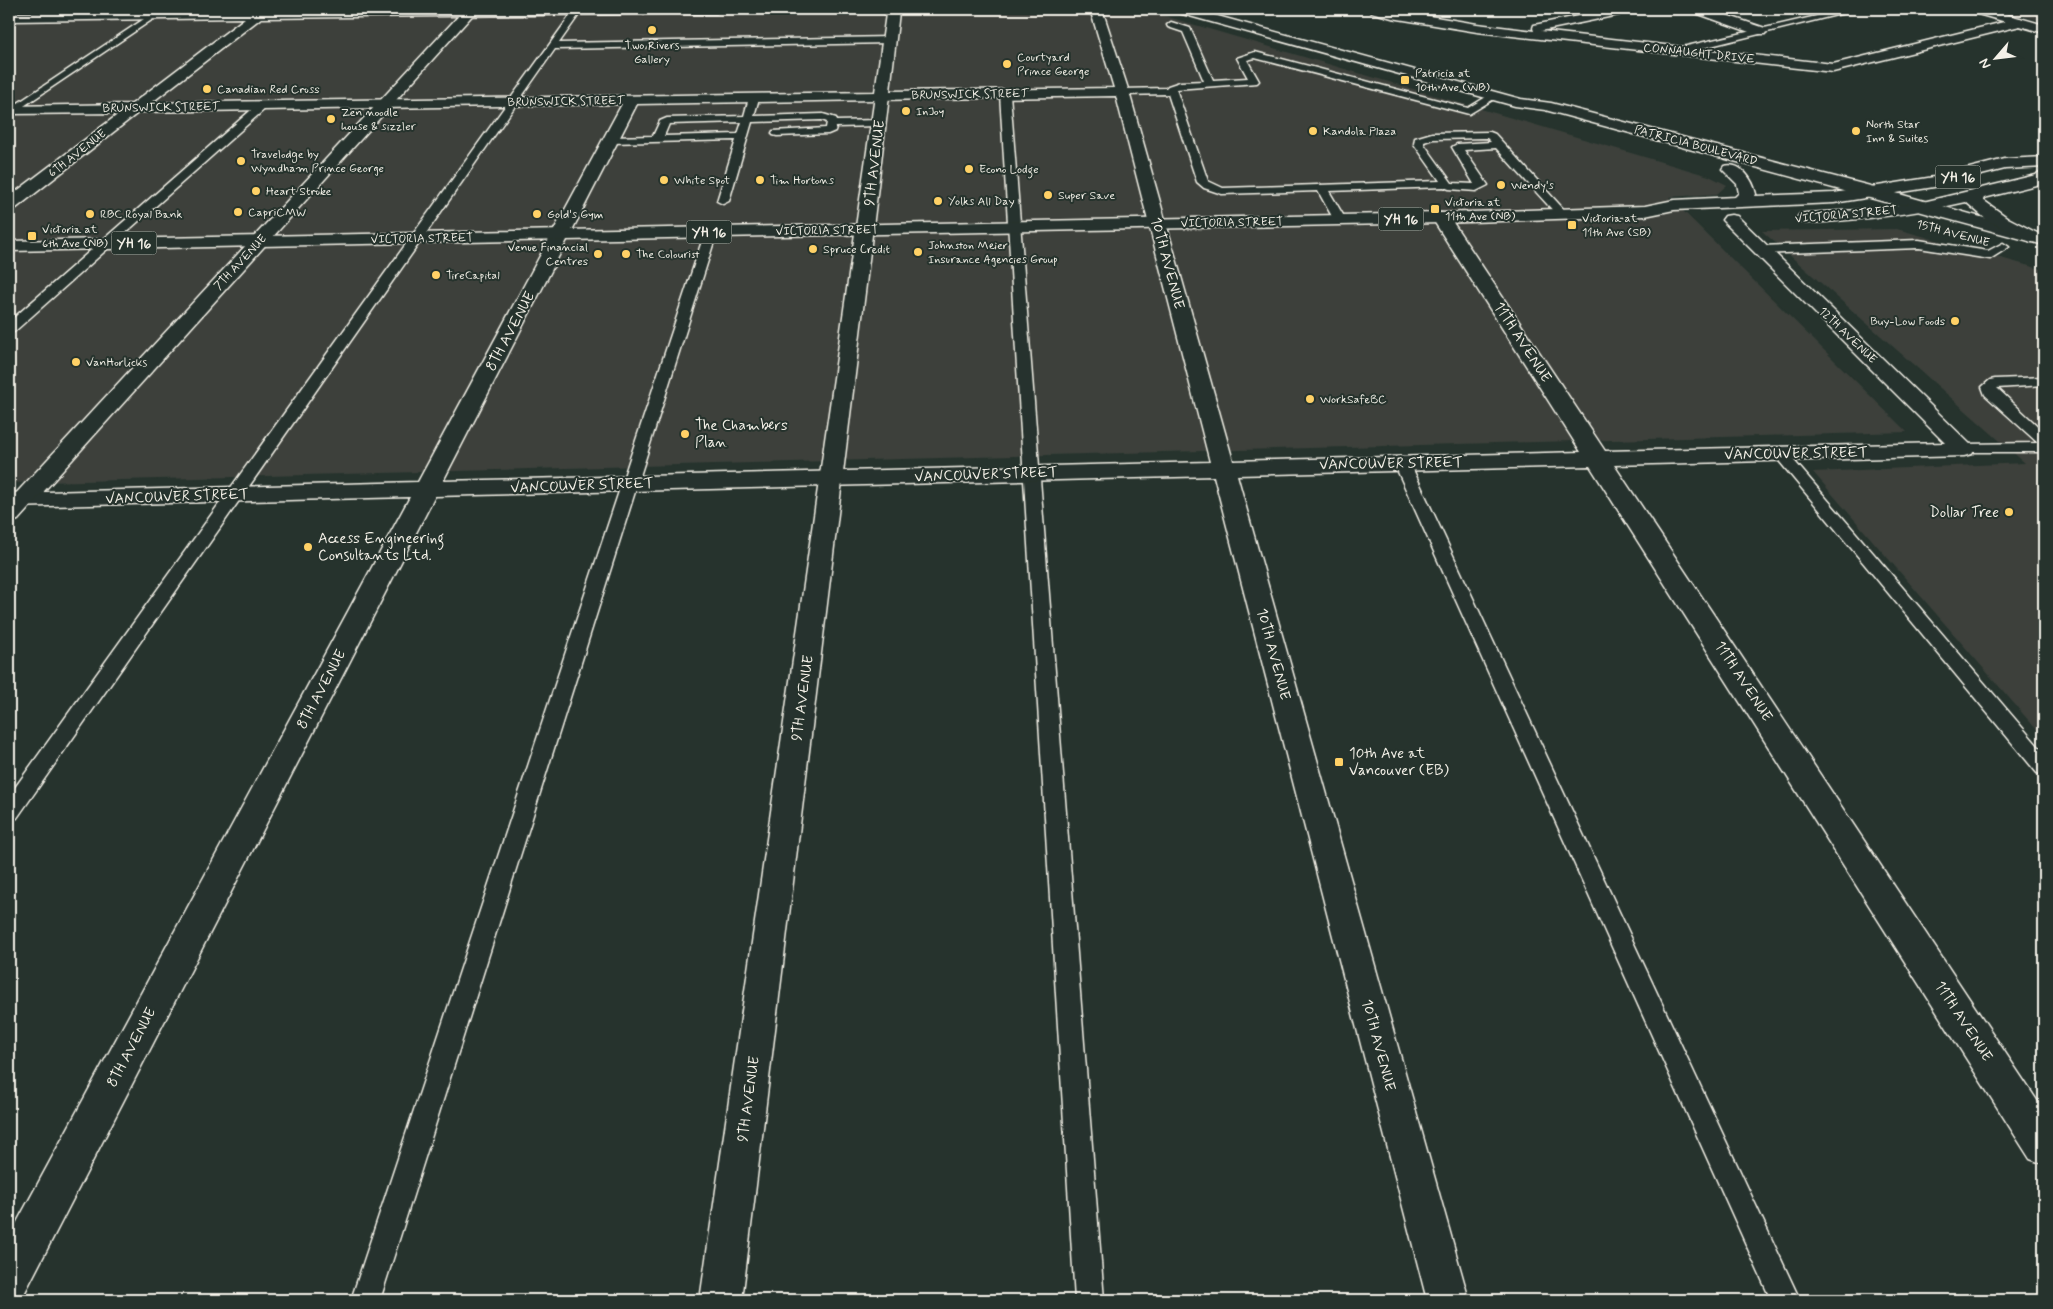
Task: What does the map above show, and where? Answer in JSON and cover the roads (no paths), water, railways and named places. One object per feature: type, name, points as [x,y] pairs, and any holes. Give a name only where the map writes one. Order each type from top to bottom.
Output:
[{"type":"main road","points":[[23,29],[58,9]]},
{"type":"main road","points":[[9,17],[159,12],[716,9]]},
{"type":"main road","name":"9TH AVENUE","points":[[721,1300],[890,40],[893,12],[882,9]]},
{"type":"main road","name":"10TH AVENUE","points":[[1096,9],[1122,92],[1158,224],[1448,1300]]},
{"type":"main road","name":"PATRICIA BOULEVARD","points":[[1179,9],[1520,103],[1546,106],[1872,192]]},
{"type":"main road","name":"CONNAUGHT DRIVE","points":[[1375,9],[1477,28],[1833,68],[2020,22]]},
{"type":"main road","points":[[1516,32],[1628,9]]},
{"type":"main road","points":[[1697,9],[1760,31]]},
{"type":"main road","points":[[1975,9],[2044,29]]},
{"type":"main road","name":"7TH AVENUE","points":[[13,505],[471,10]]},
{"type":"main road","name":"6TH AVENUE","points":[[9,205],[262,11]]},
{"type":"main road","name":"BRUNSWICK STREET","points":[[10,111],[754,98],[880,109],[1005,94],[1122,92]]},
{"type":"main road","name":"8TH AVENUE","points":[[9,1278],[632,100]]},
{"type":"main road","name":"PATRICIA BOULEVARD","points":[[1520,103],[1537,112],[1834,198]]},
{"type":"main road","name":"VICTORIA STREET","points":[[9,246],[1441,218],[1645,211],[1674,205],[1834,198],[1934,182],[2006,164],[2044,162]]},
{"type":"main road","points":[[1730,169],[1745,182],[1748,194],[1740,202]]},
{"type":"main road","name":"YH 16","points":[[1922,215],[1978,194],[2042,179],[2044,176]]},
{"type":"main road","name":"15TH AVENUE","points":[[1872,192],[1922,215],[2035,244]]},
{"type":"main road","points":[[1978,194],[1974,201],[1983,210],[2035,244]]},
{"type":"main road","name":"15TH AVENUE","points":[[1834,198],[1883,213],[1922,215]]},
{"type":"main road","name":"VICTORIA STREET","points":[[1645,211],[1695,220]]},
{"type":"main road","name":"VICTORIA STREET","points":[[1789,219],[1883,213]]},
{"type":"main road","name":"11TH AVENUE","points":[[1441,218],[1599,458],[2044,1145]]},
{"type":"main road","name":"12TH AVENUE","points":[[1732,220],[1964,449]]},
{"type":"main road","name":"15TH AVENUE","points":[[1948,231],[2004,247],[2035,244]]},
{"type":"main road","name":"VANCOUVER STREET","points":[[13,505],[235,494],[1964,449]]},
{"type":"lane","points":[[1389,13],[1414,9]]},
{"type":"lane","points":[[1678,50],[1857,9]]},
{"type":"lane","points":[[9,812],[417,238],[511,102],[579,10]]},
{"type":"lane","points":[[10,111],[159,12]]},
{"type":"lane","points":[[1171,25],[1180,26],[1188,30],[1210,84]]},
{"type":"lane","points":[[553,46],[890,40]]},
{"type":"lane","points":[[1499,145],[1457,147],[1482,185],[1476,188],[1455,188],[1447,184],[1222,191],[1203,182],[1171,88],[1180,85],[1254,82],[1242,58],[1249,55],[1261,55],[1474,117],[1562,214]]},
{"type":"lane","points":[[1122,92],[1172,91]]},
{"type":"lane","points":[[1005,94],[1030,473],[1090,1300]]},
{"type":"lane","points":[[1474,117],[1494,96]]},
{"type":"lane","points":[[723,201],[754,98]]},
{"type":"lane","points":[[9,329],[262,106]]},
{"type":"lane","points":[[832,124],[880,109]]},
{"type":"lane","points":[[657,139],[664,123],[668,121],[823,117],[832,120],[831,129],[828,131],[777,133]]},
{"type":"lane","points":[[1447,184],[1419,144],[1419,140],[1432,136],[1490,135]]},
{"type":"lane","points":[[611,140],[742,138]]},
{"type":"lane","points":[[1321,187],[1340,220]]},
{"type":"lane","points":[[366,1300],[711,232]]},
{"type":"lane","points":[[1762,250],[1919,244],[1990,255],[2004,247]]},
{"type":"lane","points":[[2044,381],[1995,383],[1989,387],[1990,392],[2044,440]]},
{"type":"lane","points":[[1964,449],[2044,447]]},
{"type":"lane","points":[[1780,453],[2044,767]]},
{"type":"lane","points":[[1402,463],[1786,1300]]},
{"type":"place","name":"Two Rivers Gallery","points":[[652,30]]},
{"type":"place","name":"Courtyard Prince George","points":[[1007,64]]},
{"type":"place","name":"Patricia at 10th Ave (WB)","points":[[1405,80]]},
{"type":"place","name":"Canadian Red Cross","points":[[207,89]]},
{"type":"place","name":"InJoy","points":[[906,111]]},
{"type":"place","name":"Zen noodle house & sizzler","points":[[331,119]]},
{"type":"place","name":"Kandola Plaza","points":[[1313,131]]},
{"type":"place","name":"North Star Inn & Suites","points":[[1856,131]]},
{"type":"place","name":"Travelodge by Wyndham Prince George","points":[[241,161]]},
{"type":"place","name":"Econo Lodge","points":[[969,169]]},
{"type":"place","name":"White Spot","points":[[664,180]]},
{"type":"place","name":"Tim Hortons","points":[[760,180]]},
{"type":"place","name":"Wendy's","points":[[1501,185]]},
{"type":"place","name":"Heart Stroke","points":[[256,191]]},
{"type":"place","name":"Super Save","points":[[1048,195]]},
{"type":"place","name":"Yolks All Day","points":[[938,201]]},
{"type":"place","name":"Victoria at 11th Ave (NB)","points":[[1435,209]]},
{"type":"place","name":"CapriCMW","points":[[238,212]]},
{"type":"place","name":"RBC Royal Bank","points":[[90,214]]},
{"type":"place","name":"Gold's Gym","points":[[537,214]]},
{"type":"place","name":"Victoria at 11th Ave (SB)","points":[[1572,225]]},
{"type":"place","name":"Victoria at 6th Ave (NB)","points":[[32,236]]},
{"type":"place","name":"Spruce Credit","points":[[813,249]]},
{"type":"place","name":"Johnston Meier Insurance Agencies Group","points":[[918,252]]},
{"type":"place","name":"Venue Financial Centres","points":[[598,254]]},
{"type":"place","name":"The Colourist","points":[[626,254]]},
{"type":"place","name":"TireCapital","points":[[436,275]]},
{"type":"place","name":"Buy-Low Foods","points":[[1955,321]]},
{"type":"place","name":"VanHorlicks","points":[[76,362]]},
{"type":"place","name":"WorkSafeBC","points":[[1310,399]]},
{"type":"place","name":"The Chambers Plan","points":[[685,434]]},
{"type":"place","name":"Dollar Tree","points":[[2009,512]]},
{"type":"place","name":"Access Engineering Consultants Ltd.","points":[[308,547]]},
{"type":"place","name":"10th Ave at Vancouver (EB)","points":[[1339,762]]}]
